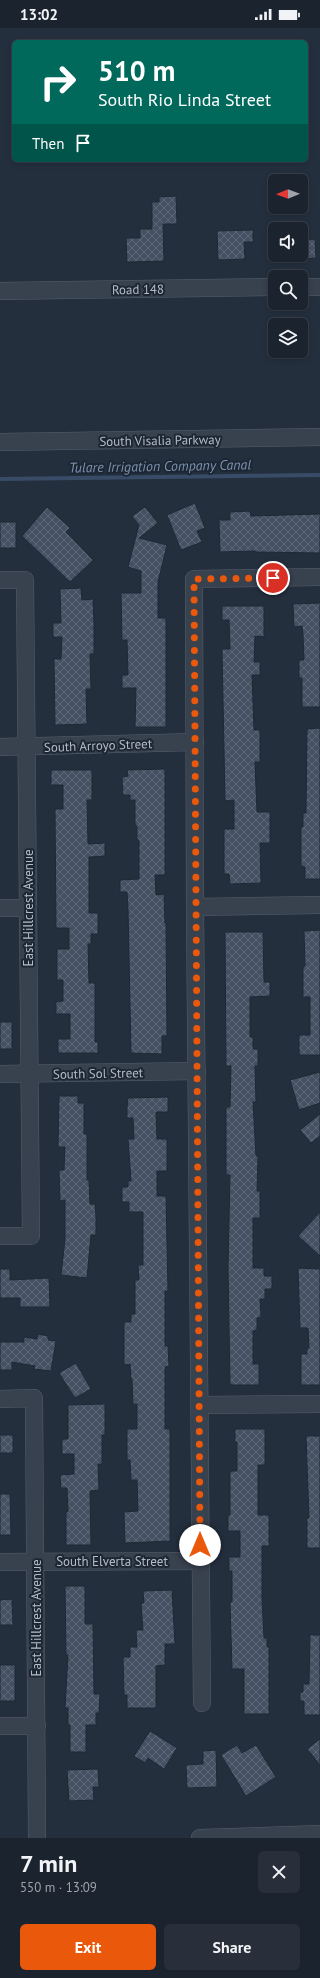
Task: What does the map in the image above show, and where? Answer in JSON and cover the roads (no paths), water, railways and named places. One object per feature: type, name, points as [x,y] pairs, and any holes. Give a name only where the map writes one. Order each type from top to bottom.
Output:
[{"type":"street","points":[[308,287],[320,286]]},
{"type":"street","name":"Road 148","points":[[0,291],[268,287]]},
{"type":"street","name":"South Visalia Parkway","points":[[0,442],[320,437]]},
{"type":"street","points":[[202,1703],[195,907],[194,579],[320,577]]},
{"type":"street","name":"East Hillcrest Avenue","points":[[0,580],[25,580],[28,747],[31,1236],[0,1236]]},
{"type":"street","name":"South Arroyo Street","points":[[0,747],[195,742]]},
{"type":"street","points":[[195,907],[320,905]]},
{"type":"street","points":[[0,908],[28,908]]},
{"type":"street","name":"South Sol Street","points":[[0,1074],[197,1071]]},
{"type":"street","name":"East Hillcrest Avenue","points":[[0,1399],[34,1398],[37,1838]]},
{"type":"street","points":[[200,1405],[320,1404]]},
{"type":"street","name":"South Elverta Street","points":[[0,1562],[200,1561]]},
{"type":"street","points":[[0,1726],[37,1726]]},
{"type":"street","points":[[200,1838],[320,1834]]},
{"type":"waterway","name":"Tulare Irrigation Company Canal","points":[[0,479],[320,475]]}]
